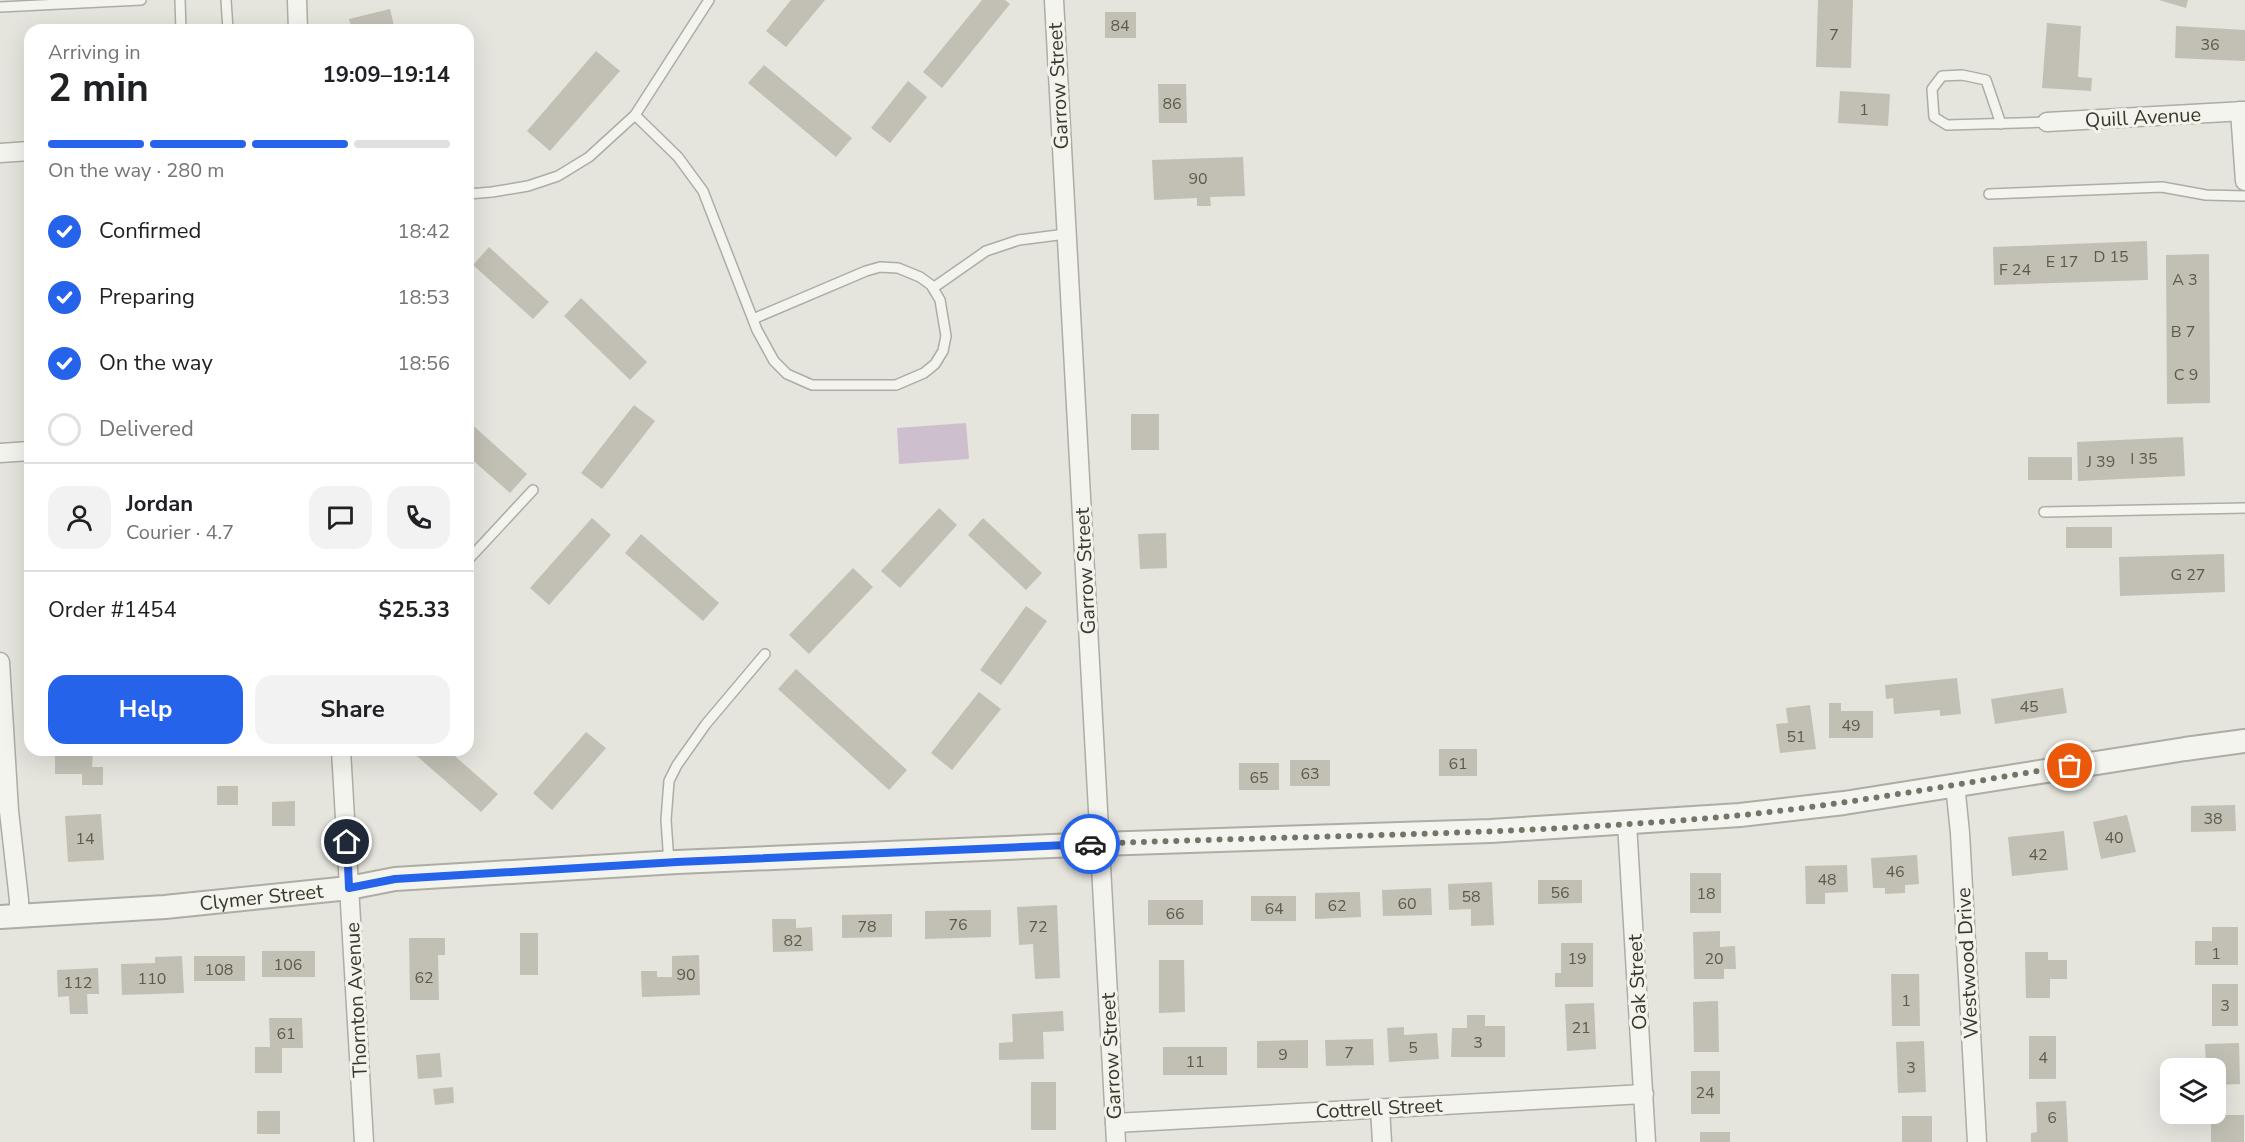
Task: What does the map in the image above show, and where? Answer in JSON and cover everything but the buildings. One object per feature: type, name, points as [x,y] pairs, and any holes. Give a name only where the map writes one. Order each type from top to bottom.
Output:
[{"type":"street","points":[[297,0],[298,24]]},
{"type":"street","name":"Garrow Street","points":[[1054,0],[1116,1142]]},
{"type":"street","name":"Quill Avenue","points":[[2047,122],[2243,111],[2245,182]]},
{"type":"street","points":[[0,153],[24,151]]},
{"type":"street","points":[[0,453],[24,451]]},
{"type":"street","points":[[0,662],[9,811],[19,900],[10,917]]},
{"type":"street","name":"Clymer Street","points":[[10,917],[165,907],[349,888],[395,879],[669,863],[1100,844],[1491,831],[1627,823],[1797,809],[2185,748],[2245,741]]},
{"type":"street","name":"Thornton Avenue","points":[[341,756],[364,1142]]},
{"type":"street","name":"Westwood Drive","points":[[1955,784],[1960,833],[1977,1142]]},
{"type":"street","name":"Oak Street","points":[[1627,823],[1646,1142]]},
{"type":"street","name":"Cottrell Street","points":[[1115,1123],[1644,1094]]},
{"type":"street","points":[[1380,1108],[1382,1142]]},
{"type":"lane","points":[[0,7],[141,0]]},
{"type":"lane","points":[[180,0],[182,24]]},
{"type":"lane","points":[[226,0],[228,24]]},
{"type":"lane","points":[[474,194],[528,186],[558,176],[589,157],[635,115],[709,0]]},
{"type":"lane","points":[[2001,124],[1986,80],[1962,75],[1942,76],[1932,89],[1934,117],[1947,125],[2001,124],[2047,122]]},
{"type":"lane","points":[[635,115],[678,157],[703,191],[753,319],[774,361],[787,374],[812,385],[896,386],[924,373],[935,364],[943,351],[946,336],[940,300],[933,288],[920,277],[898,268],[880,267],[866,271],[753,319]]},
{"type":"lane","points":[[1989,194],[2162,187],[2206,195],[2245,196]]},
{"type":"lane","points":[[933,288],[986,251],[1018,240],[1066,234]]},
{"type":"lane","points":[[474,554],[533,490]]},
{"type":"lane","points":[[2044,512],[2245,508]]},
{"type":"lane","points":[[669,863],[666,820],[669,781],[677,765],[706,724],[765,654]]},
{"type":"shaded area","points":[[966,423],[969,459],[899,464],[897,428]]},
{"type":"way so far","points":[[1090,844],[1491,831],[1740,815],[1844,803],[2070,766]]},
{"type":"route","points":[[347,842],[349,888],[395,879],[677,862],[1090,844]]}]
